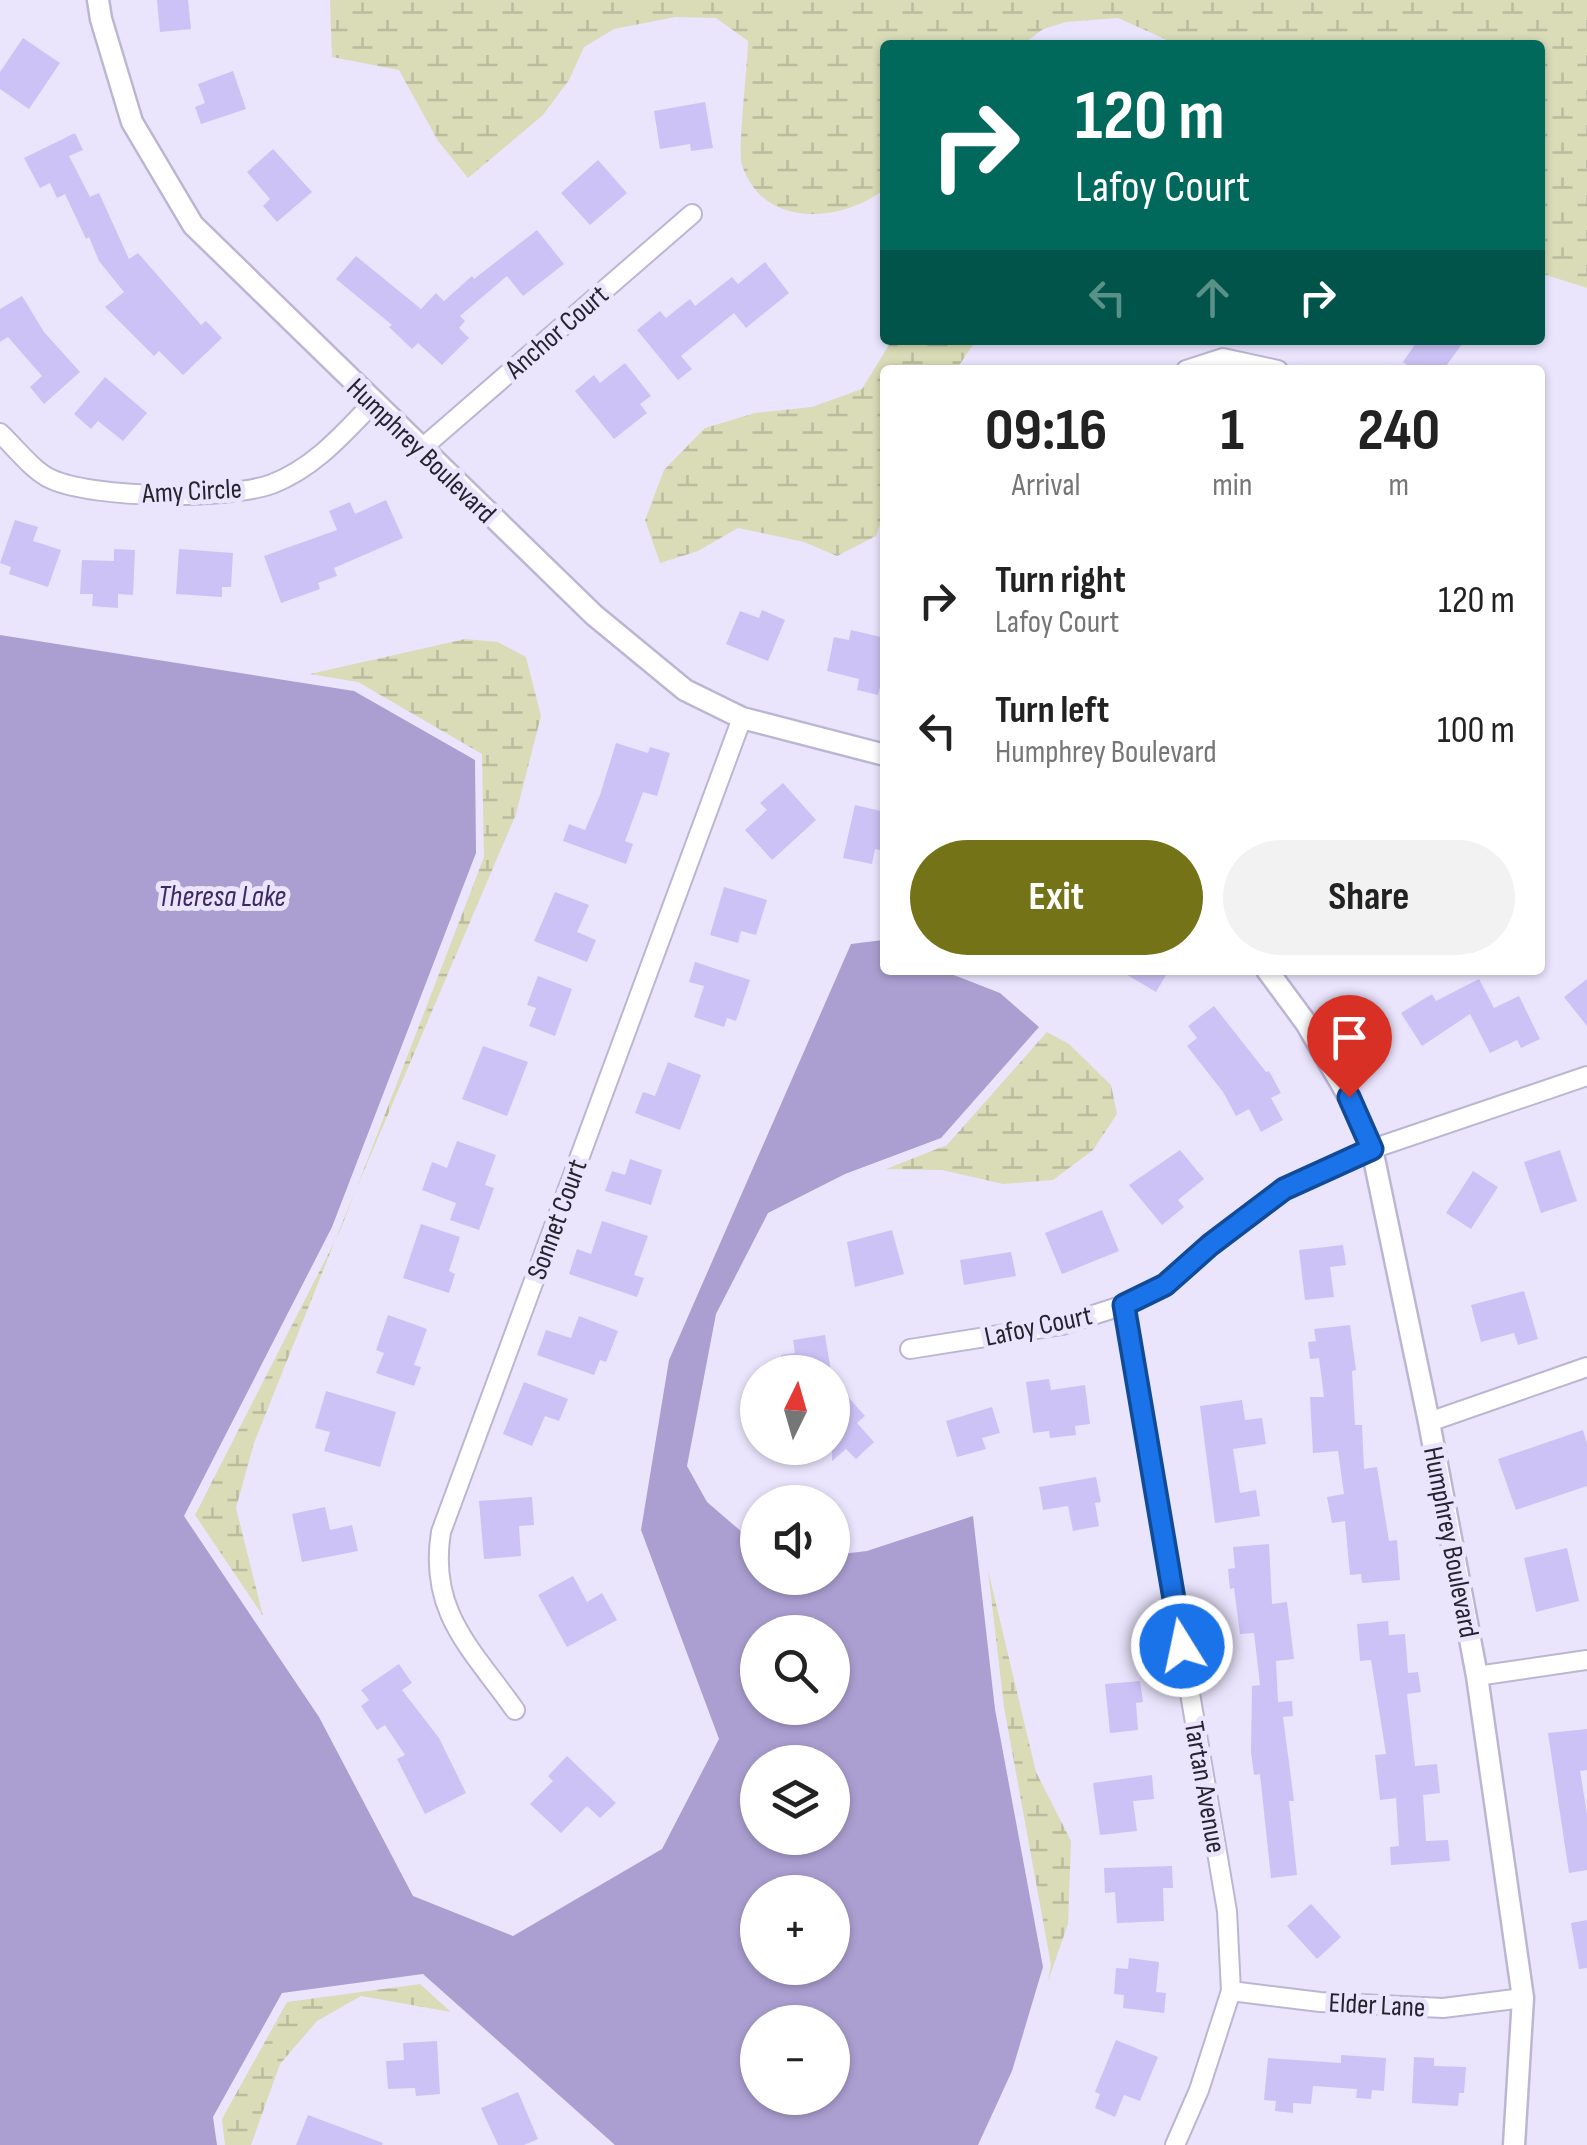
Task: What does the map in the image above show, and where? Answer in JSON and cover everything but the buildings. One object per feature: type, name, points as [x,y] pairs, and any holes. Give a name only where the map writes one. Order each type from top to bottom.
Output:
[{"type":"street","name":"Humphrey Boulevard","points":[[98,0],[132,122],[194,224],[373,403],[594,616],[685,690],[742,718],[880,754]]},
{"type":"street","name":"Anchor Court","points":[[421,448],[692,214]]},
{"type":"street","points":[[1202,365],[1224,358],[1256,365]]},
{"type":"street","name":"Amy Circle","points":[[0,433],[49,478],[104,492],[214,493],[271,484],[319,458],[373,403]]},
{"type":"street","name":"Sonnet Court","points":[[516,1710],[451,1620],[440,1594],[436,1558],[441,1532],[742,718]]},
{"type":"street","name":"Humphrey Boulevard","points":[[1272,975],[1306,1023],[1349,1097],[1372,1149],[1429,1422],[1477,1676],[1524,1998],[1514,2145]]},
{"type":"street","name":"Lafoy Court","points":[[910,1349],[1062,1326],[1124,1305],[1165,1285],[1284,1189],[1372,1149],[1587,1076]]},
{"type":"street","name":"Tartan Avenue","points":[[1124,1305],[1227,1911],[1231,1991],[1199,2090],[1175,2145]]},
{"type":"street","points":[[1429,1422],[1587,1366]]},
{"type":"street","points":[[1477,1676],[1587,1660]]},
{"type":"street","name":"Elder Lane","points":[[1231,1991],[1320,2002],[1443,2008],[1524,1998]]},
{"type":"green space","points":[[330,0],[1587,0],[1587,288],[1545,275],[1545,40],[1166,40],[1118,18],[1066,22],[1043,29],[1029,40],[880,40],[880,192],[847,209],[805,214],[767,201],[752,186],[742,165],[748,41],[716,18],[675,17],[614,29],[584,47],[569,80],[543,115],[468,178],[438,141],[399,70],[332,57]]},
{"type":"green space","points":[[889,345],[973,345],[959,365],[880,365],[880,524],[876,536],[837,556],[804,542],[738,528],[698,551],[660,563],[645,520],[664,470],[705,428],[755,413],[812,407],[862,389]]},
{"type":"green space","points":[[465,639],[498,642],[526,657],[541,716],[516,814],[356,1191],[484,857],[482,754],[358,682],[310,674]]},
{"type":"green space","points":[[1047,1032],[1069,1044],[1111,1085],[1117,1114],[1093,1150],[1053,1180],[1003,1184],[942,1170],[886,1169],[947,1145]]},
{"type":"green space","points":[[335,1240],[254,1443],[236,1508],[263,1616],[195,1515]]},
{"type":"green space","points":[[988,1570],[1036,1772],[1071,1841],[1068,1924],[1048,1981],[1051,1965],[1004,1707]]},
{"type":"green space","points":[[420,1984],[451,2012],[361,1996],[317,2021],[280,2064],[251,2145],[225,2145],[222,2119],[287,2002]]},
{"type":"water","name":"Theresa Lake","points":[[0,635],[354,691],[475,760],[476,853],[332,1227],[184,1516],[319,1717],[413,1896],[513,1936],[662,1849],[719,1739],[641,1530],[669,1360],[851,944],[880,940],[880,975],[954,975],[1000,993],[1039,1027],[941,1138],[845,1174],[768,1213],[716,1314],[687,1466],[707,1502],[740,1530],[740,1595],[850,1595],[850,1553],[973,1516],[995,1709],[1043,1967],[1012,2071],[978,2145],[615,2145],[423,1974],[282,1993],[213,2117],[217,2145],[0,2145]]},
{"type":"route","points":[[1182,1646],[1124,1305],[1165,1285],[1284,1189],[1372,1149],[1349,1097]]}]
